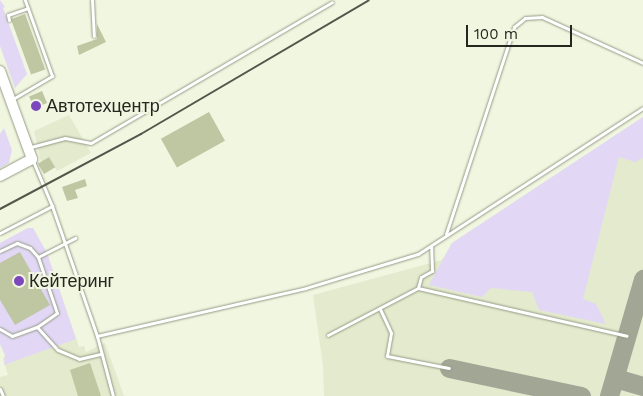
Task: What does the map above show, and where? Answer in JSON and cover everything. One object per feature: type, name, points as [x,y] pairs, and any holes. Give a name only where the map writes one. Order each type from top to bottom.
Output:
[{"type":"main road","points":[[0,71],[32,159],[0,176]]},
{"type":"lane","points":[[11,100],[52,76],[25,0]]},
{"type":"lane","points":[[92,0],[94,36]]},
{"type":"lane","points":[[29,148],[66,138],[91,143],[332,2]]},
{"type":"lane","points":[[9,20],[8,15],[28,8]]},
{"type":"lane","points":[[446,234],[514,27],[525,18],[542,17],[643,63]]},
{"type":"lane","points":[[97,336],[306,288],[431,247],[446,234],[643,108]]},
{"type":"lane","points":[[32,159],[52,206],[97,336],[113,396]]},
{"type":"lane","points":[[0,233],[52,206]]},
{"type":"lane","points":[[38,257],[74,238]]},
{"type":"lane","points":[[0,250],[16,243],[30,248],[38,257],[57,313],[37,327],[12,336],[0,330]]},
{"type":"lane","points":[[418,288],[421,277],[432,271],[431,247]]},
{"type":"lane","points":[[328,336],[418,288],[627,336]]},
{"type":"lane","points":[[380,308],[391,333],[387,356],[448,368]]},
{"type":"lane","points":[[37,327],[58,350],[69,357],[79,360],[101,354]]},
{"type":"lane","points":[[0,389],[3,396]]},
{"type":"shaded area","points":[[0,0],[5,7],[3,8],[27,74],[15,88],[0,46]]},
{"type":"shaded area","points":[[69,115],[91,153],[57,171],[49,157],[41,162],[34,131]]},
{"type":"shaded area","points":[[643,117],[643,396],[324,396],[323,365],[313,295],[442,260],[452,243]]},
{"type":"shaded area","points":[[643,117],[643,158],[635,162],[619,157],[583,299],[596,304],[606,324],[539,310],[532,292],[491,288],[482,297],[429,285],[452,243]]},
{"type":"shaded area","points":[[4,128],[12,150],[9,163],[0,168],[0,134]]},
{"type":"shaded area","points":[[28,228],[33,228],[47,253],[79,347],[84,346],[86,352],[105,343],[124,396],[0,396],[0,377],[8,375],[3,359],[5,355],[0,344],[0,243]]},
{"type":"shaded area","points":[[28,228],[33,228],[47,253],[76,339],[4,365],[5,355],[0,344],[0,243]]},
{"type":"building","points":[[25,14],[45,69],[31,75],[11,19]]},
{"type":"building","points":[[97,24],[106,42],[79,55],[77,46],[97,39]]},
{"type":"building","points":[[42,91],[47,103],[34,108],[29,96]]},
{"type":"building","points":[[209,112],[225,141],[177,168],[161,139]]},
{"type":"building","points":[[49,157],[55,167],[44,174],[38,164]]},
{"type":"building","points":[[85,179],[87,186],[75,190],[78,198],[67,201],[62,187]]},
{"type":"building","name":"Кейтеринг","points":[[20,252],[50,305],[15,325],[0,300],[0,263]]},
{"type":"building","points":[[90,363],[101,396],[78,396],[70,370]]},
{"type":"taxiway","points":[[609,396],[643,279]]},
{"type":"taxiway","points":[[449,368],[581,396]]},
{"type":"taxiway","points":[[615,378],[643,386]]},
{"type":"railway","points":[[0,209],[141,134],[369,0]]},
{"type":"place","name":"Автотехцентр","points":[[36,106]]},
{"type":"place","name":"Кейтеринг","points":[[19,281]]}]
